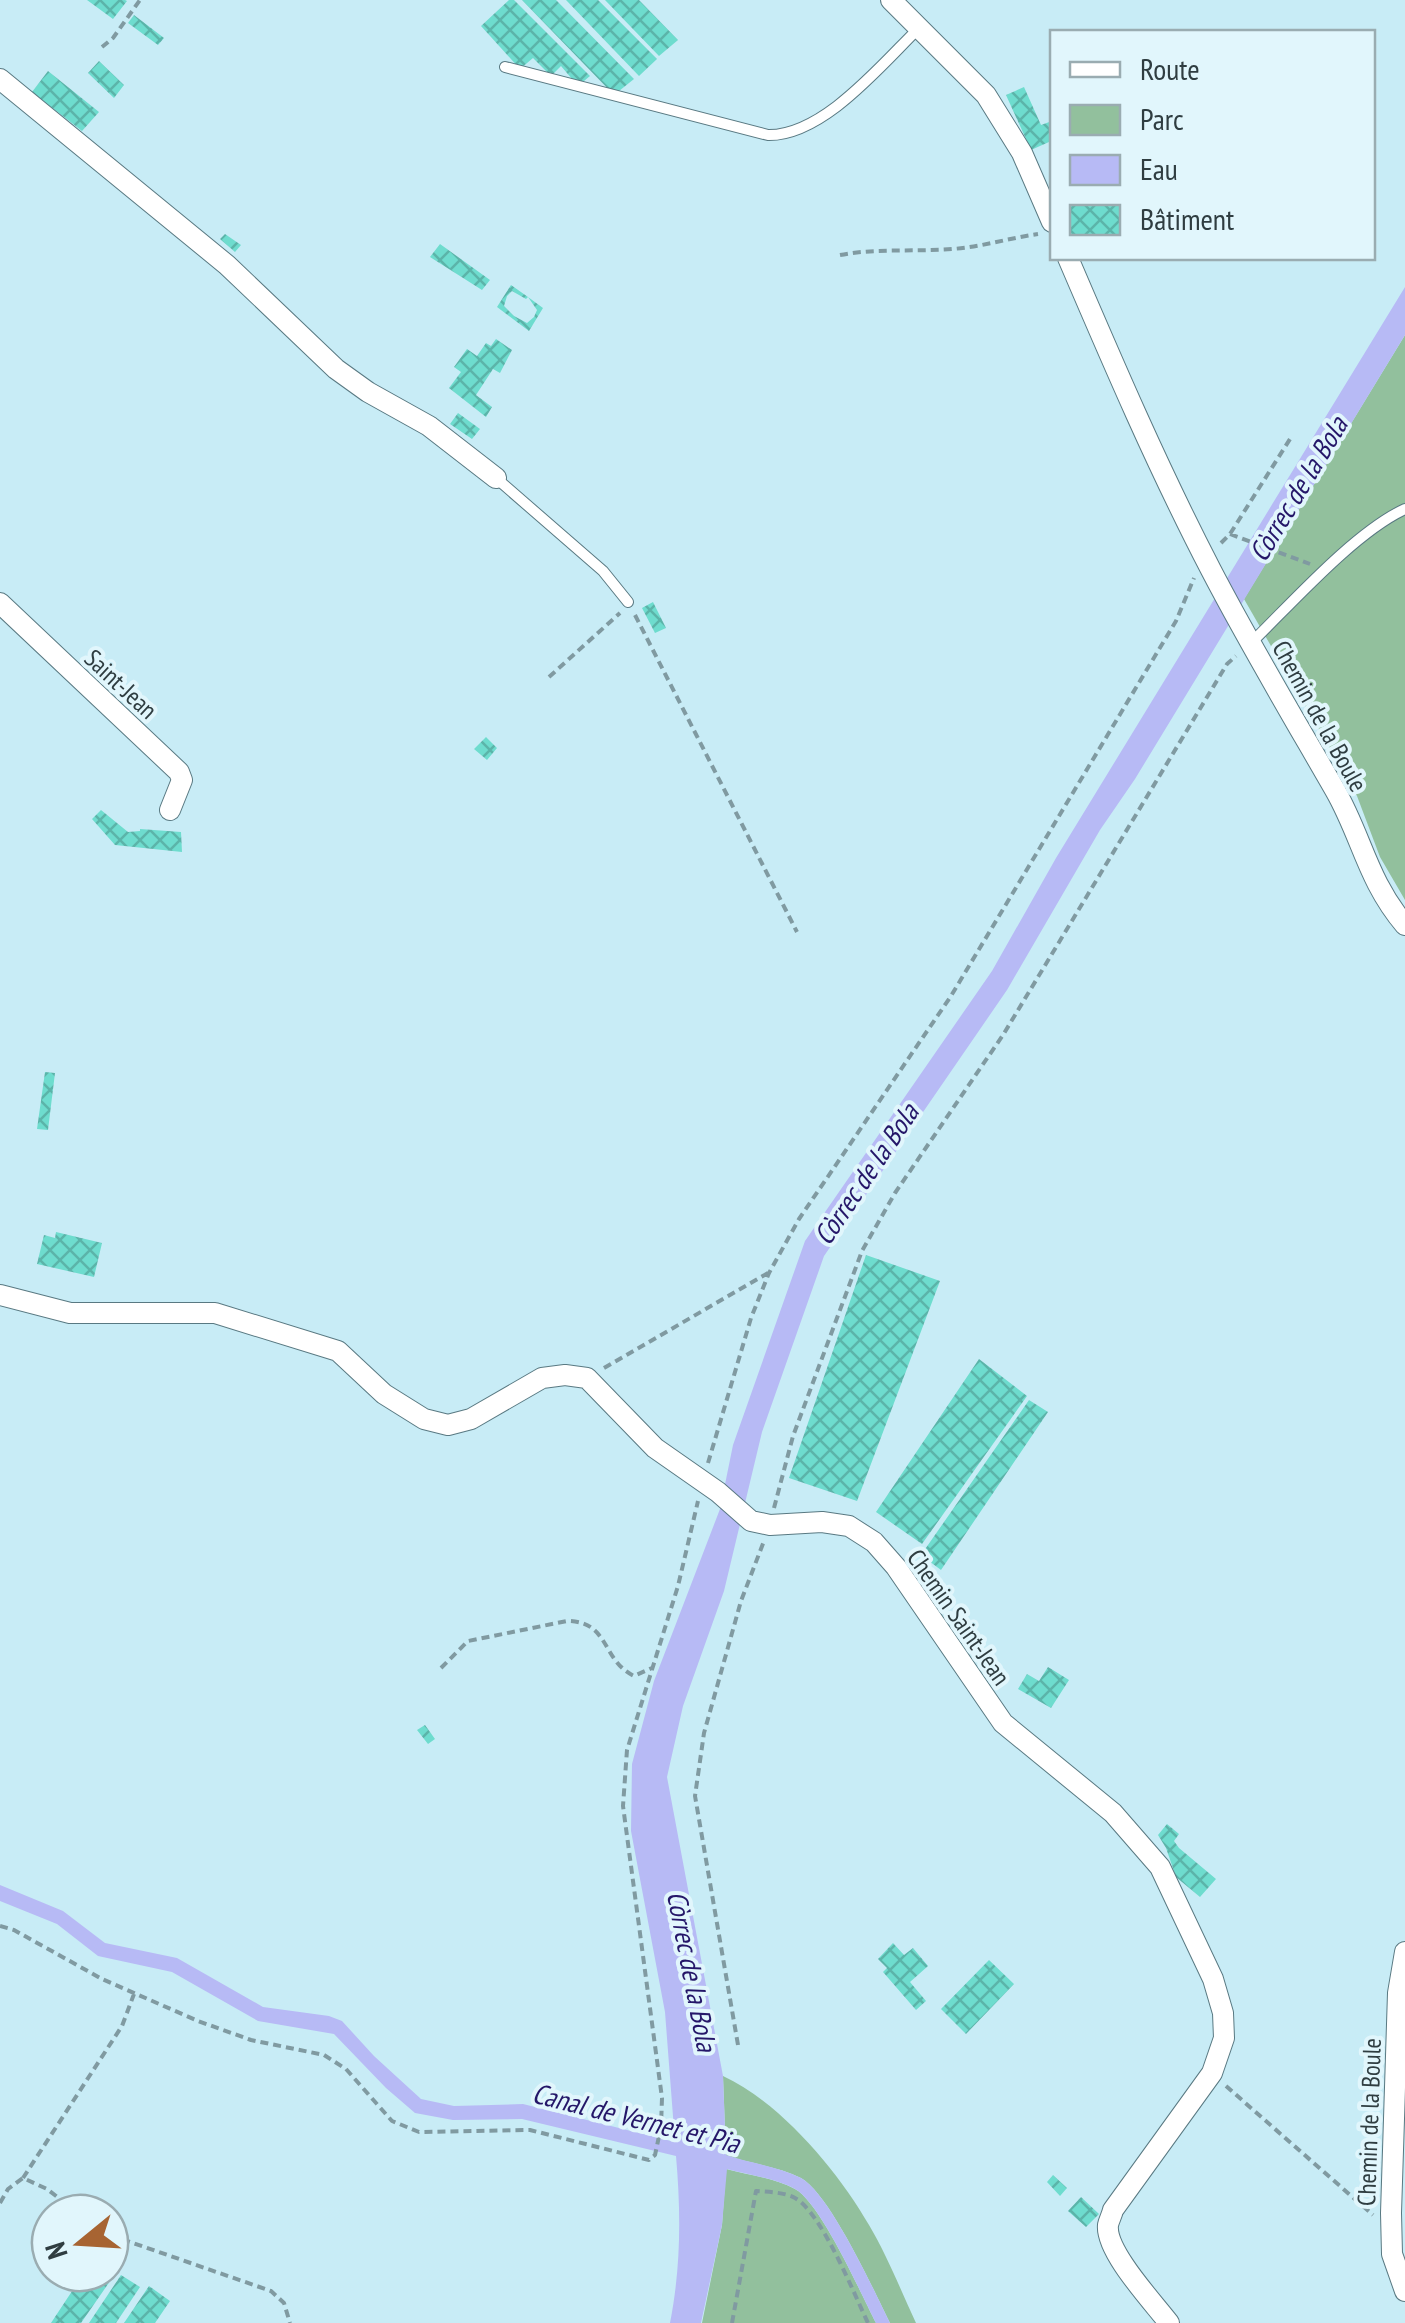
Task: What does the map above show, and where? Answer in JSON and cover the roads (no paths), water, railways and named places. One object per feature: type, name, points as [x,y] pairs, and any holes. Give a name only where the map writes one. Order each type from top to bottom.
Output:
[{"type":"street","points":[[890,0],[986,95],[1008,127],[1050,218]]},
{"type":"street","points":[[0,79],[227,265],[336,368],[368,392],[429,426],[496,478]]},
{"type":"street","name":"Chemin de la Boule","points":[[1069,260],[1119,381],[1208,563],[1342,803],[1373,876],[1405,925]]},
{"type":"street","name":"Saint-Jean","points":[[0,603],[180,772],[182,780],[170,810]]},
{"type":"street","name":"Chemin Saint-Jean","points":[[0,1295],[70,1312],[215,1314],[338,1351],[384,1394],[424,1419],[448,1425],[471,1419],[542,1378],[587,1378],[656,1448],[761,1523],[822,1522],[849,1526],[874,1542],[1003,1723],[1114,1814],[1160,1866],[1213,1980],[1223,2013],[1224,2038],[1212,2073],[1114,2210],[1108,2227],[1119,2258],[1169,2323]]},
{"type":"street","name":"Chemin de la Boule","points":[[1405,1952],[1398,1993],[1391,2231],[1392,2254],[1405,2291]]},
{"type":"lane","points":[[505,67],[768,135],[787,136],[807,128],[852,92],[919,28]]},
{"type":"lane","points":[[496,478],[602,571],[628,602]]},
{"type":"lane","points":[[1249,640],[1384,519],[1405,509]]},
{"type":"water","name":"Còrrec de la Bola","points":[[1405,287],[1405,335],[1135,779],[1100,830],[1007,990],[824,1256],[762,1432],[724,1591],[683,1706],[667,1777],[723,2076],[726,2155],[792,2174],[812,2188],[850,2244],[890,2323],[876,2323],[828,2230],[805,2198],[779,2182],[727,2169],[722,2225],[701,2323],[670,2323],[679,2240],[676,2156],[522,2119],[453,2120],[415,2113],[334,2034],[258,2021],[172,1972],[98,1956],[57,1924],[0,1901],[0,1885],[63,1911],[105,1943],[177,1958],[263,2007],[342,2021],[421,2099],[454,2106],[523,2104],[675,2142],[665,2012],[631,1831],[632,1764],[654,1681],[720,1509],[733,1445],[805,1241],[992,971],[1056,858]]},
{"type":"water label","name":"Canal de Vernet et Pia","points":[[636,2118]]}]
